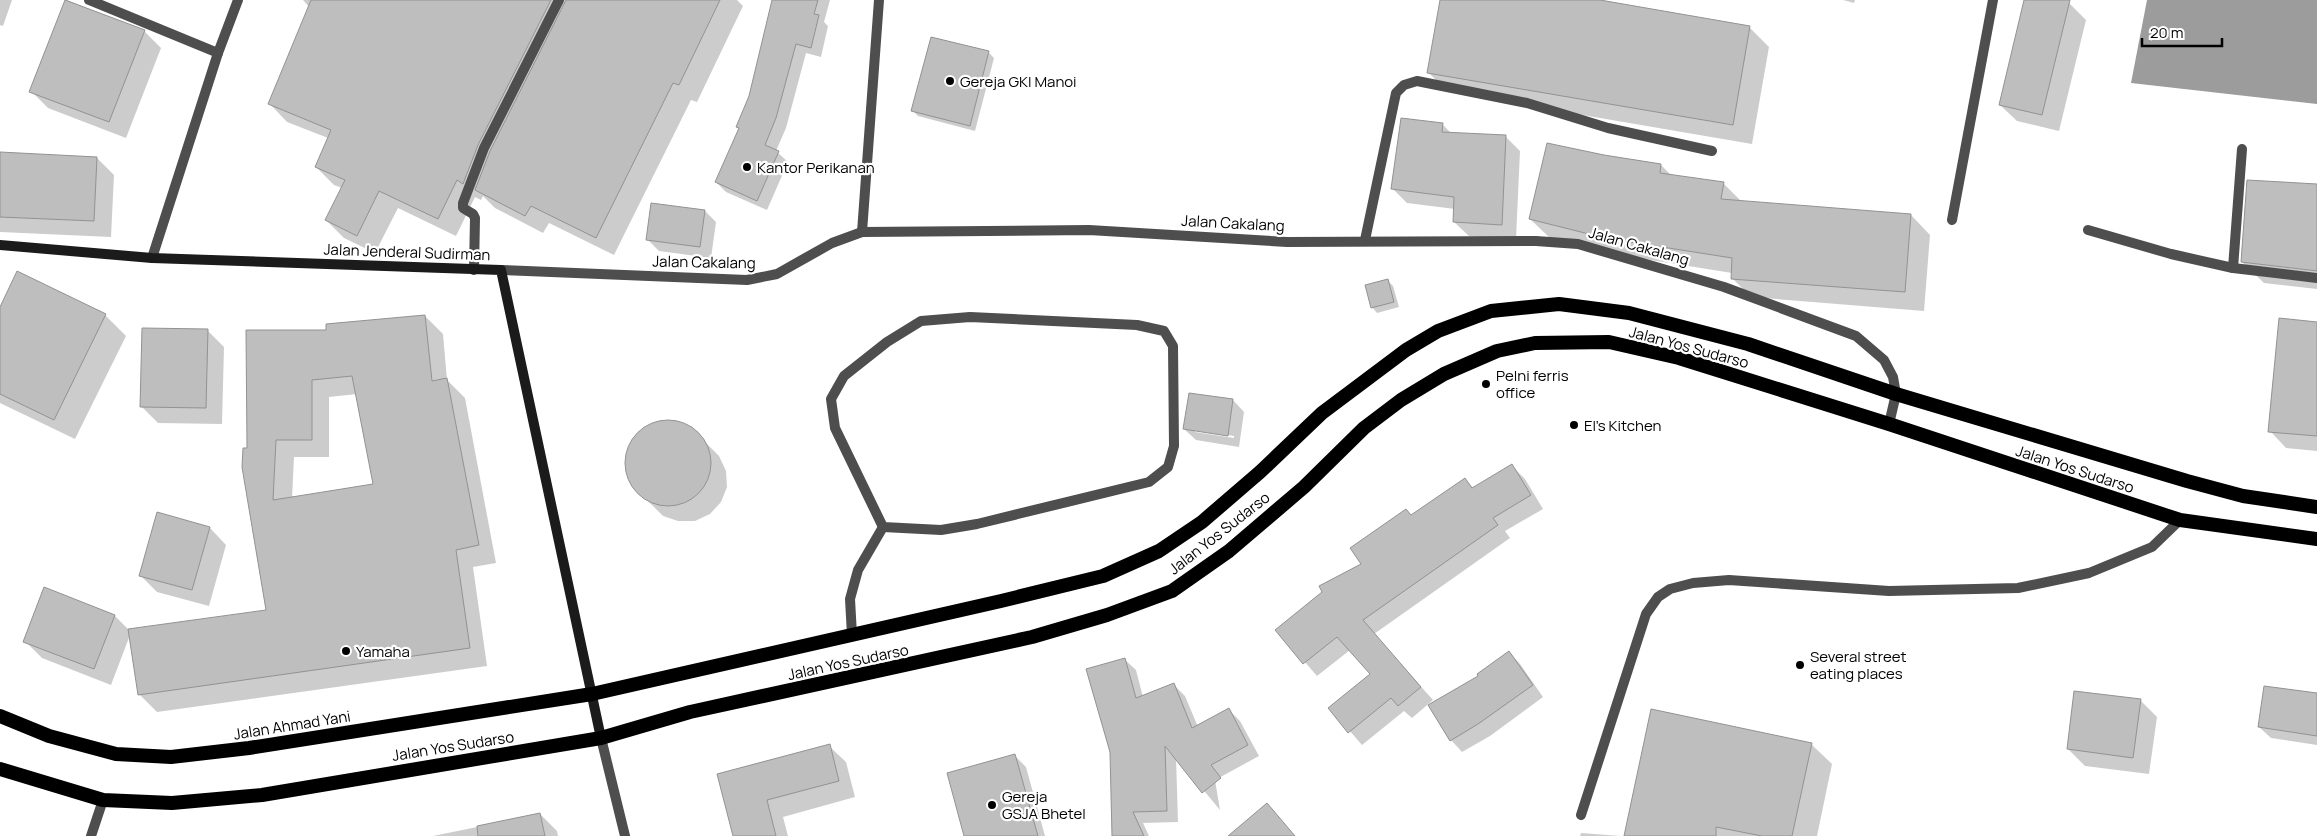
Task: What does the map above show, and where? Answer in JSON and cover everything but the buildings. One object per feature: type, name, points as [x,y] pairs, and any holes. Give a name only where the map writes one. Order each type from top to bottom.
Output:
[{"type":"highway","name":"Jalan Yos Sudarso","points":[[592,694],[1103,576],[1159,551],[1202,522],[1260,472],[1322,413],[1406,350],[1438,331],[1491,311],[1559,304],[1628,313],[1748,344],[1896,394],[2187,481],[2244,496],[2317,507]]},
{"type":"highway","name":"Jalan Yos Sudarso","points":[[0,769],[103,800],[172,803],[262,795],[601,738],[690,712],[1032,637],[1107,615],[1172,591],[1229,551],[1304,487],[1364,428],[1401,400],[1444,374],[1497,351],[1535,342],[1609,342],[1679,358],[1889,424],[2180,520],[2317,540]]},
{"type":"highway","name":"Jalan Ahmad Yani","points":[[0,716],[49,736],[116,754],[171,758],[249,748],[592,694]]},
{"type":"main road","name":"Jalan Jenderal Sudirman","points":[[0,245],[152,258],[501,270],[601,738]]},
{"type":"street","points":[[89,0],[218,54]]},
{"type":"street","points":[[152,258],[218,54],[238,0]]},
{"type":"street","points":[[474,270],[474,216],[463,208],[463,202],[484,148],[559,0]]},
{"type":"street","points":[[862,232],[878,0]]},
{"type":"street","points":[[1952,220],[1993,0]]},
{"type":"street","points":[[1365,240],[1396,93],[1404,85],[1417,81],[1527,103],[1608,128],[1712,151]]},
{"type":"street","points":[[2233,268],[2242,148]]},
{"type":"street","name":"Jalan Cakalang","points":[[501,270],[747,280],[777,274],[832,244],[862,232],[1088,230],[1287,242],[1365,240],[1536,241],[1578,244],[1724,286],[1856,336],[1884,360],[1893,377],[1896,394],[1889,424]]},
{"type":"street","points":[[2088,230],[2172,254],[2233,268],[2317,278]]},
{"type":"street","points":[[970,317],[1137,325],[1164,331],[1173,346],[1174,446],[1168,467],[1149,482],[977,524],[941,530],[883,527],[835,428],[831,399],[844,376],[886,342],[921,321],[970,317]]},
{"type":"street","points":[[1581,815],[1646,614],[1658,597],[1670,589],[1693,583],[1729,580],[1889,591],[2018,588],[2089,573],[2152,547],[2180,520]]},
{"type":"street","points":[[852,635],[850,599],[858,570],[883,527]]},
{"type":"street","points":[[601,738],[625,836]]},
{"type":"street","points":[[91,836],[103,800]]},
{"type":"shaded area","points":[[2147,0],[2317,0],[2317,104],[2131,83]]},
{"type":"place","name":"Gereja GKI Manoi","points":[[950,81]]},
{"type":"place","name":"Kantor Perikanan","points":[[747,167]]},
{"type":"place","name":"Pelni ferris office","points":[[1486,384]]},
{"type":"place","name":"El's Kitchen","points":[[1574,425]]},
{"type":"place","name":"Yamaha","points":[[346,651]]},
{"type":"place","name":"Several street eating places","points":[[1800,665]]},
{"type":"place","name":"Gereja GSJA Bhetel","points":[[992,805]]}]
